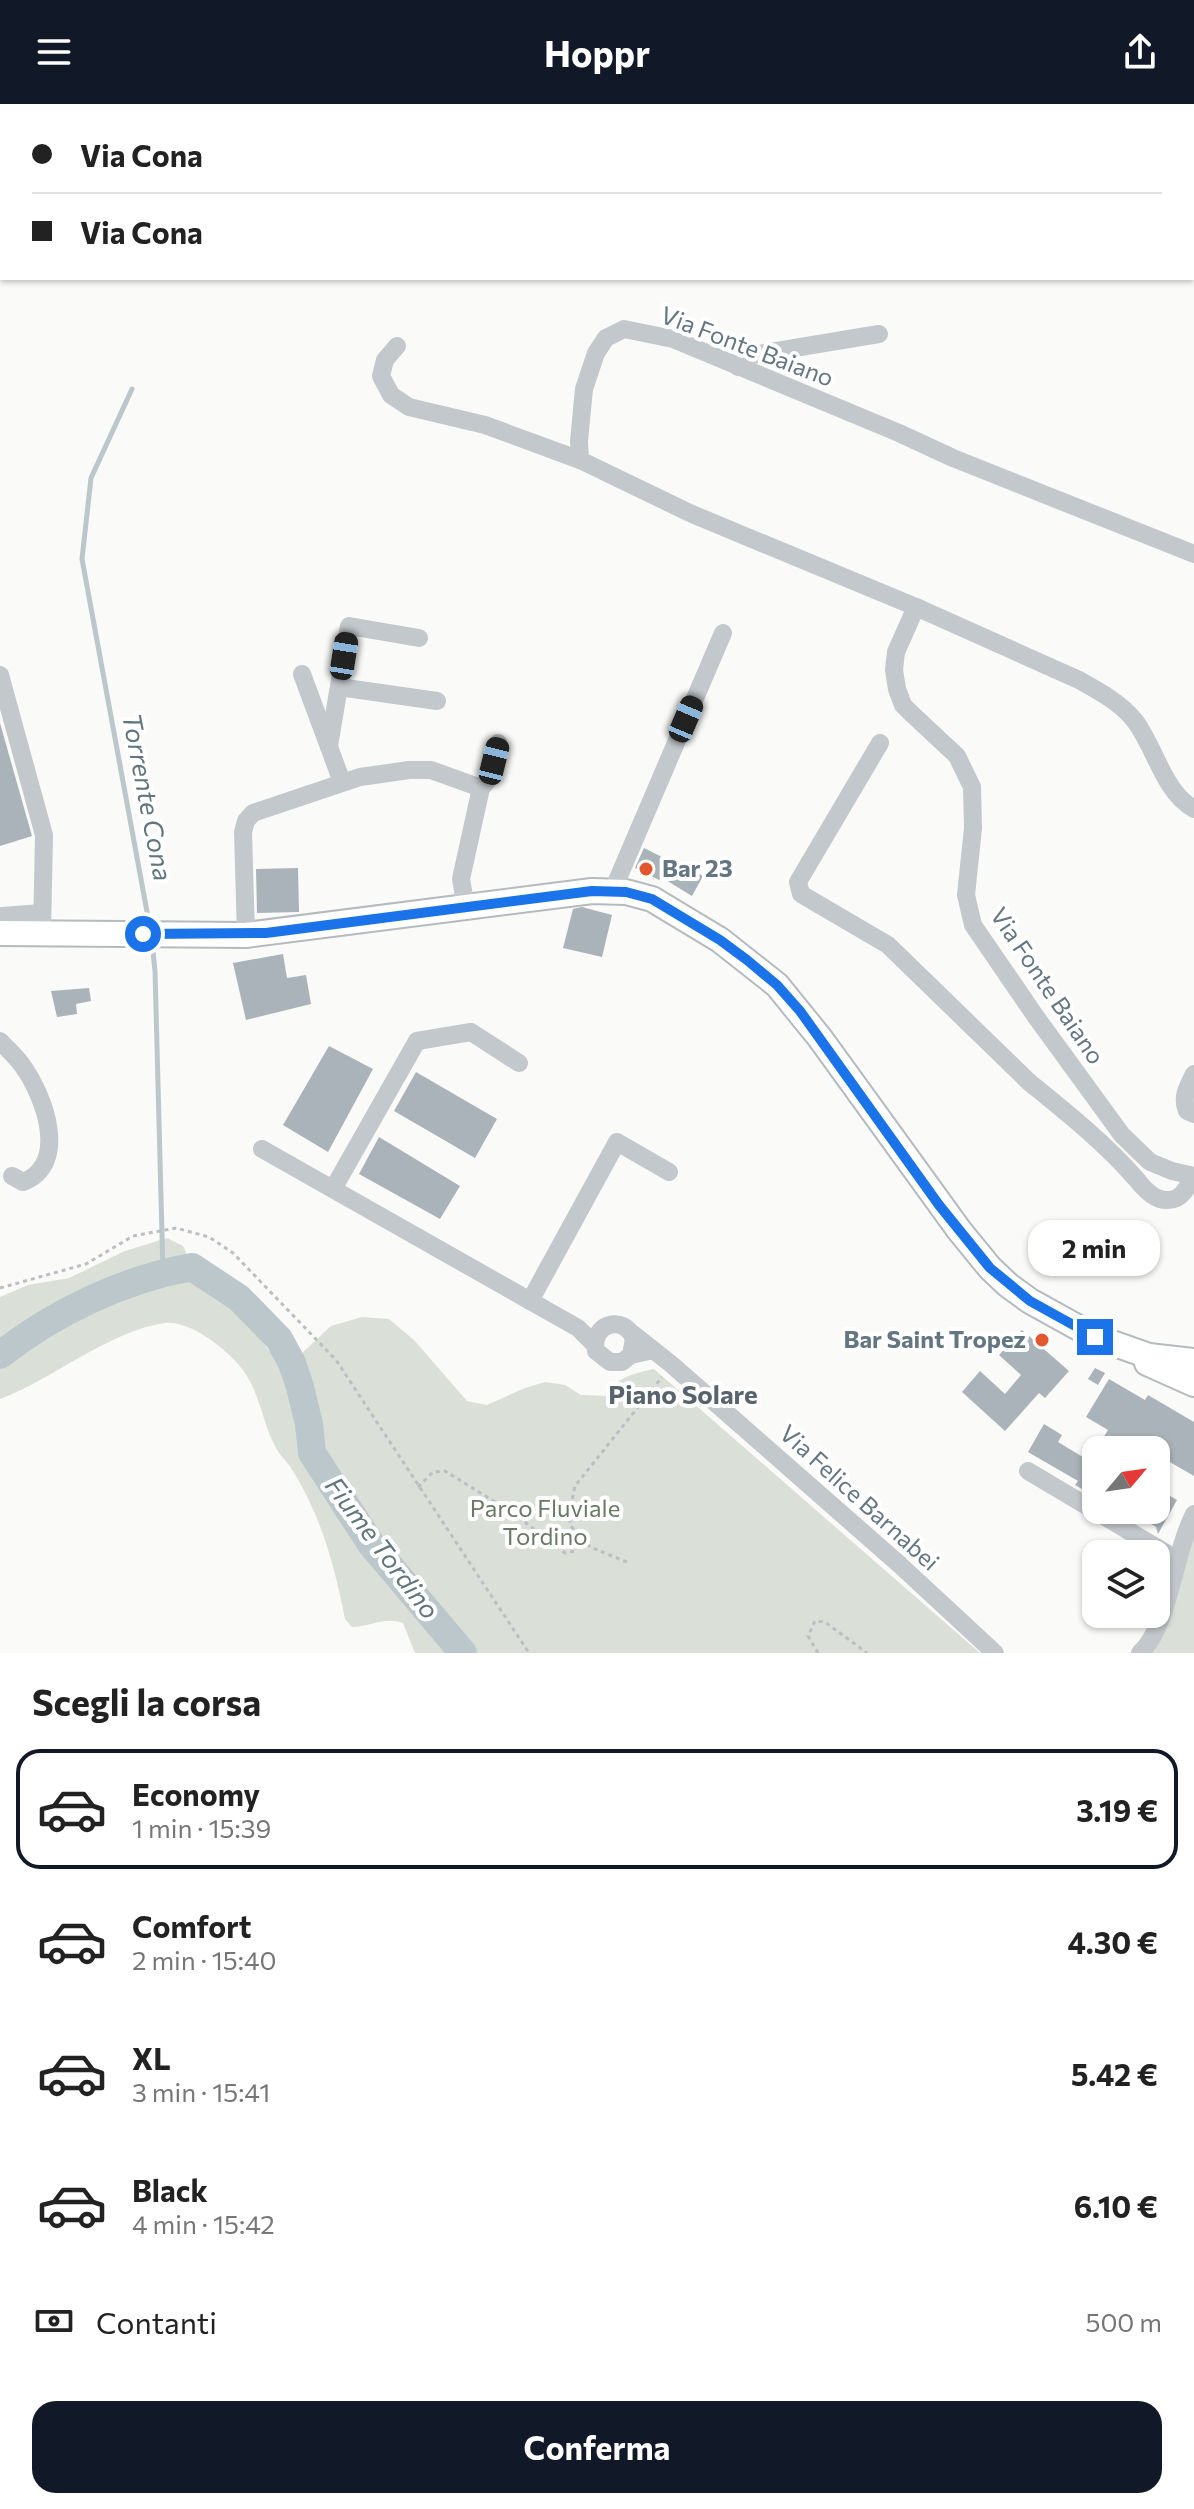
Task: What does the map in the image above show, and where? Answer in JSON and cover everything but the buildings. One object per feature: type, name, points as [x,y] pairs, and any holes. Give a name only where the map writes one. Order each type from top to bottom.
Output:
[{"type":"main road","points":[[2,924],[240,935],[613,890],[652,899],[720,940],[777,985],[800,1011],[939,1205],[990,1268],[1030,1301],[1066,1322],[1194,1384]]},
{"type":"main road","points":[[1125,1349],[1162,1359],[1194,1361]]},
{"type":"street","name":"Via Fonte Baiano","points":[[580,460],[584,389],[596,353],[606,338],[624,329],[673,339],[953,458],[1194,554]]},
{"type":"street","points":[[738,367],[752,355],[879,334]]},
{"type":"street","points":[[397,346],[385,360],[381,376],[391,395],[409,407],[485,425],[580,460],[692,514],[916,607],[1103,694],[1125,710],[1137,724],[1174,792],[1194,809]]},
{"type":"street","name":"Via Fonte Baiano","points":[[916,607],[896,652],[894,670],[897,689],[903,705],[957,756],[972,787],[973,828],[966,895],[973,925],[1122,1135],[1150,1162],[1193,1176]]},
{"type":"street","points":[[329,746],[349,626],[419,638]]},
{"type":"street","points":[[613,890],[723,633]]},
{"type":"street","points":[[0,673],[44,835],[49,926]]},
{"type":"street","points":[[302,674],[342,782]]},
{"type":"street","points":[[339,687],[437,701]]},
{"type":"street","points":[[466,908],[461,879],[481,788],[489,779],[498,743]]},
{"type":"street","points":[[880,743],[798,882],[801,894],[888,945],[1029,1082],[1090,1131],[1149,1193],[1167,1201],[1176,1198],[1188,1187],[1193,1176]]},
{"type":"street","points":[[240,935],[243,832],[246,821],[260,810],[360,777],[423,770],[481,788]]},
{"type":"street","points":[[333,1189],[417,1041],[471,1032],[519,1063]]},
{"type":"street","points":[[0,1041],[22,1065],[38,1094],[47,1121],[50,1149],[46,1166],[36,1177],[23,1182],[12,1176]]},
{"type":"street","points":[[1194,1074],[1184,1096],[1187,1111],[1194,1114]]},
{"type":"street","points":[[530,1301],[617,1142],[669,1172]]},
{"type":"street","points":[[262,1149],[597,1338]]},
{"type":"street","points":[[597,1338],[610,1324],[623,1325],[633,1334],[635,1344],[631,1355]]},
{"type":"street","name":"Via Felice Barnabei","points":[[633,1334],[888,1555],[995,1653]]},
{"type":"street","points":[[597,1338],[600,1356],[610,1362],[622,1362],[631,1355],[653,1350]]},
{"type":"street","points":[[1028,1471],[1176,1559]]},
{"type":"street","points":[[1140,1653],[1154,1636],[1183,1535],[1194,1514]]},
{"type":"path","points":[[0,1288],[86,1264],[133,1236],[176,1228],[209,1237],[233,1253],[336,1360],[529,1653]]},
{"type":"path","points":[[627,1562],[590,1547],[570,1525],[575,1486],[671,1364]]},
{"type":"path","points":[[418,1487],[433,1472],[445,1471],[513,1513],[565,1553],[575,1551],[584,1540]]},
{"type":"path","points":[[818,1653],[808,1636],[815,1621],[825,1622],[867,1653]]},
{"type":"green space","name":"Parco Fluviale Tordino","points":[[167,1238],[183,1246],[202,1287],[247,1320],[270,1352],[299,1356],[331,1326],[362,1317],[389,1319],[414,1340],[467,1401],[487,1405],[545,1382],[565,1385],[581,1395],[606,1396],[620,1381],[654,1369],[980,1653],[415,1653],[403,1623],[383,1621],[352,1627],[345,1619],[332,1561],[303,1488],[275,1446],[250,1382],[239,1365],[210,1339],[175,1323],[144,1328],[102,1345],[0,1399],[0,1297],[28,1285],[69,1278],[125,1251]]},
{"type":"green space","points":[[1194,1538],[1194,1653],[1151,1653],[1161,1628],[1170,1628],[1170,1606]]},
{"type":"waterway","name":"Torrente Cona","points":[[132,389],[91,478],[82,559],[150,928]]},
{"type":"waterway","name":"Torrente Cona","points":[[152,942],[163,1272]]},
{"type":"waterway","name":"Fiume Tordino","points":[[0,1355],[21,1339],[91,1299],[166,1272],[192,1267],[239,1298],[279,1339],[300,1387],[312,1453],[371,1544],[463,1653]]},
{"type":"place","name":"Bar 23","points":[[646,869]]},
{"type":"place","name":"Bar Saint Tropez","points":[[1042,1340]]},
{"type":"district","name":"Piano Solare","points":[[683,1395]]},
{"type":"route","points":[[143,934],[246,935],[592,891],[613,890],[652,899],[720,940],[777,985],[820,1038],[939,1205],[990,1268],[1030,1301],[1095,1337]]}]
